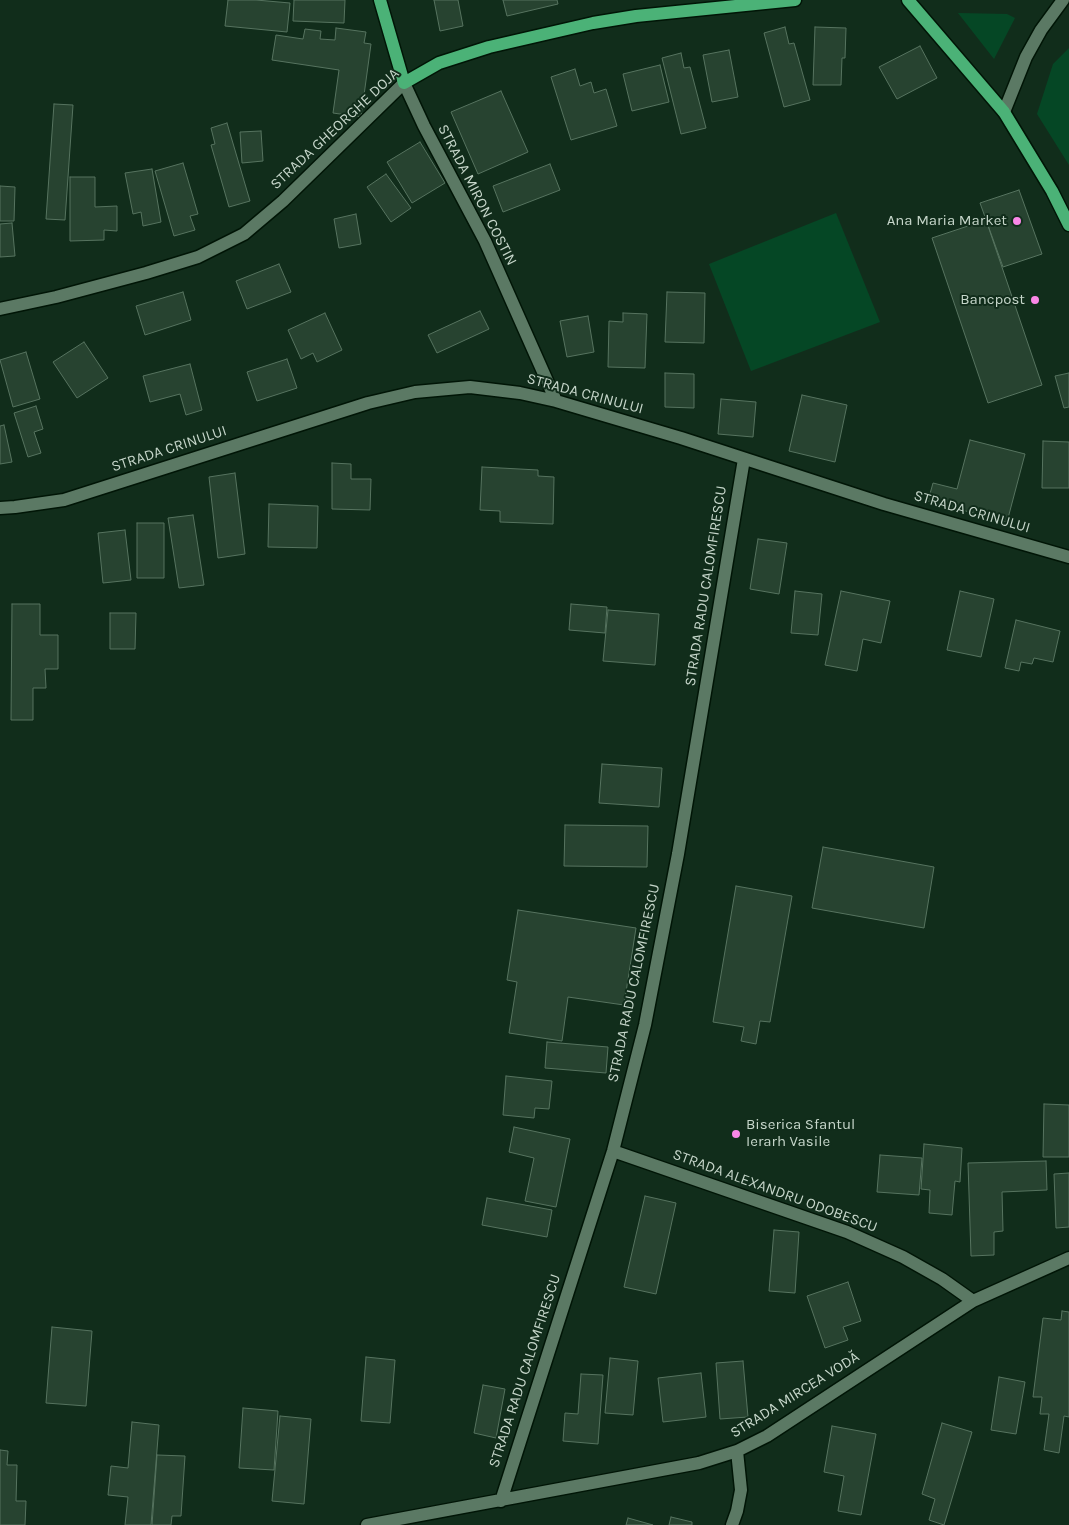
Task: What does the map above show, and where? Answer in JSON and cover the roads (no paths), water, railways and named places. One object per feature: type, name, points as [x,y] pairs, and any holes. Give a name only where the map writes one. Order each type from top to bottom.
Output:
[{"type":"main road","name":"STRADA MIRON COSTIN","points":[[380,0],[404,83]]},
{"type":"main road","name":"STRADA GHEORGHE DOJA","points":[[404,83],[439,63],[489,47],[593,23],[636,16],[795,0]]},
{"type":"main road","points":[[908,0],[1004,112],[1052,192],[1069,225]]},
{"type":"street","points":[[1004,112],[1026,58],[1041,30],[1063,0]]},
{"type":"street","name":"STRADA GHEORGHE DOJA","points":[[0,309],[56,297],[146,273],[198,257],[244,234],[282,202],[404,83]]},
{"type":"street","name":"STRADA MIRON COSTIN","points":[[404,83],[424,126],[485,242],[556,401]]},
{"type":"street","name":"STRADA CRINULUI","points":[[0,508],[64,500],[368,403],[415,392],[470,387],[556,401],[681,438],[884,504],[1069,557]]},
{"type":"street","name":"STRADA RADU CALOMFIRESCU","points":[[501,1501],[613,1151],[645,1025],[678,854],[744,459]]},
{"type":"street","name":"STRADA ALEXANDRU ODOBESCU","points":[[613,1151],[847,1232],[903,1257],[942,1279],[972,1301]]},
{"type":"street","name":"STRADA MIRCEA VODĂ","points":[[367,1525],[699,1463],[737,1452],[767,1436],[972,1301],[1069,1258]]},
{"type":"street","points":[[732,1525],[741,1490],[737,1452]]},
{"type":"place","name":"Ana Maria Market","points":[[1017,221]]},
{"type":"place","name":"Bancpost","points":[[1035,300]]},
{"type":"place","name":"Biserica Sfantul Ierarh Vasile","points":[[736,1134]]}]
